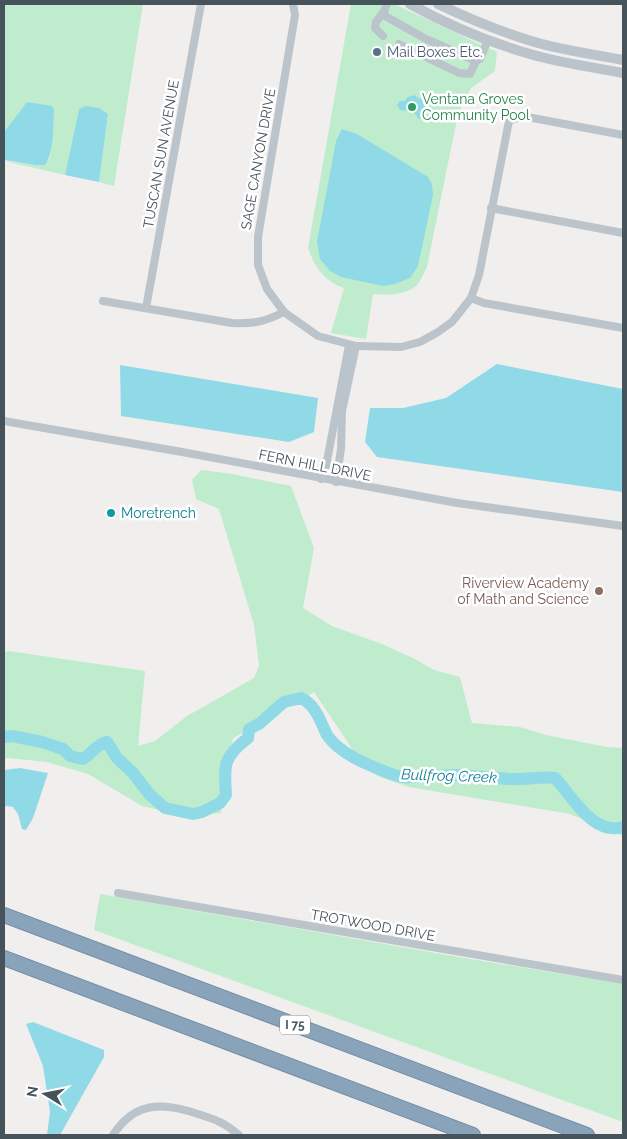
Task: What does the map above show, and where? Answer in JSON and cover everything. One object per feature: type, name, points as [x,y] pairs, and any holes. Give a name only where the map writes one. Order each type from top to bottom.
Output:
[{"type":"highway","name":"I 75","points":[[4,915],[587,1135]]},
{"type":"highway","points":[[4,958],[473,1135]]},
{"type":"street","name":"TUSCAN SUN AVENUE","points":[[146,308],[201,4]]},
{"type":"street","name":"SAGE CANYON DRIVE","points":[[293,4],[295,15],[258,237],[258,265],[267,289],[284,312],[318,336],[352,346]]},
{"type":"street","points":[[410,4],[449,24],[488,40],[544,58],[623,73]]},
{"type":"street","points":[[438,4],[469,18],[557,48],[623,60]]},
{"type":"street","points":[[386,7],[385,16],[426,39],[476,61]]},
{"type":"street","points":[[383,36],[375,28],[376,22],[386,7]]},
{"type":"street","points":[[399,44],[459,73],[470,74],[476,61],[480,60],[488,40],[501,35],[518,36]]},
{"type":"street","points":[[352,346],[401,347],[420,342],[452,322],[471,298],[479,275],[509,121],[522,116],[623,135]]},
{"type":"street","points":[[491,208],[623,233]]},
{"type":"street","points":[[471,298],[484,303],[623,328]]},
{"type":"street","points":[[103,301],[232,323],[254,324],[284,312]]},
{"type":"street","points":[[321,479],[326,466],[352,346]]},
{"type":"street","points":[[336,482],[341,449],[342,411],[352,346]]},
{"type":"street","name":"FERN HILL DRIVE","points":[[4,421],[182,452],[457,504],[623,526]]},
{"type":"street","name":"TROTWOOD DRIVE","points":[[118,893],[623,980]]},
{"type":"street","points":[[113,1135],[121,1123],[140,1110],[162,1105],[180,1108],[223,1122],[239,1135]]},
{"type":"green space","points":[[4,4],[143,4],[114,186],[99,182],[108,114],[79,109],[65,175],[4,161],[35,165],[50,158],[54,110],[27,102],[4,132]]},
{"type":"green space","points":[[351,4],[394,4],[497,52],[495,71],[471,88],[458,114],[427,267],[417,285],[412,289],[396,294],[373,294],[366,339],[331,333],[344,288],[331,282],[321,273],[308,248]]},
{"type":"green space","points":[[201,470],[291,486],[314,548],[303,608],[332,626],[382,644],[434,670],[460,677],[472,723],[520,727],[546,735],[607,747],[623,748],[623,836],[570,814],[409,787],[377,776],[353,750],[314,692],[233,738],[221,813],[200,815],[178,814],[142,806],[88,774],[47,762],[4,759],[4,652],[9,651],[145,671],[138,746],[155,741],[187,716],[254,678],[259,665],[254,625],[219,509],[196,499],[192,480]]},
{"type":"green space","points":[[100,894],[623,984],[623,1122],[94,930]]},
{"type":"water","name":"Ventana Groves Community Pool","points":[[426,94],[431,94],[435,97],[433,104],[424,108],[425,117],[419,119],[413,111],[400,110],[397,105],[408,97],[414,95],[420,99]]},
{"type":"water","points":[[27,102],[52,106],[54,110],[52,146],[45,165],[4,160],[4,132]]},
{"type":"water","points":[[86,106],[99,108],[108,114],[99,182],[65,175],[79,109]]},
{"type":"water","points":[[342,129],[357,134],[428,177],[432,184],[433,195],[418,266],[410,278],[395,284],[383,286],[341,277],[330,271],[320,259],[317,242],[336,141]]},
{"type":"water","points":[[497,364],[623,389],[623,492],[377,457],[365,442],[370,408],[403,408],[446,398]]},
{"type":"water","points":[[120,365],[318,398],[314,432],[289,442],[121,416]]},
{"type":"water","points":[[20,768],[48,773],[33,818],[26,830],[22,829],[18,814],[13,807],[4,807],[4,770]]},
{"type":"water","points":[[33,1022],[104,1050],[104,1057],[60,1135],[47,1135],[50,1112],[43,1066],[26,1024]]},
{"type":"waterway","name":"Bullfrog Creek","points":[[4,737],[12,736],[42,742],[63,749],[70,756],[83,759],[97,747],[107,742],[117,758],[133,773],[150,795],[165,808],[193,814],[202,812],[220,803],[226,795],[225,769],[227,762],[234,751],[248,738],[249,729],[259,724],[284,702],[301,698],[314,709],[327,735],[335,745],[357,759],[385,772],[402,777],[459,775],[506,779],[555,778],[584,813],[593,820],[602,826],[612,828],[623,827]]},
{"type":"place","name":"Mail Boxes Etc.","points":[[377,52]]},
{"type":"place","name":"Ventana Groves Community Pool","points":[[412,107]]},
{"type":"place","name":"Moretrench","points":[[111,513]]},
{"type":"place","name":"Riverview Academy of Math and Science","points":[[599,591]]}]
